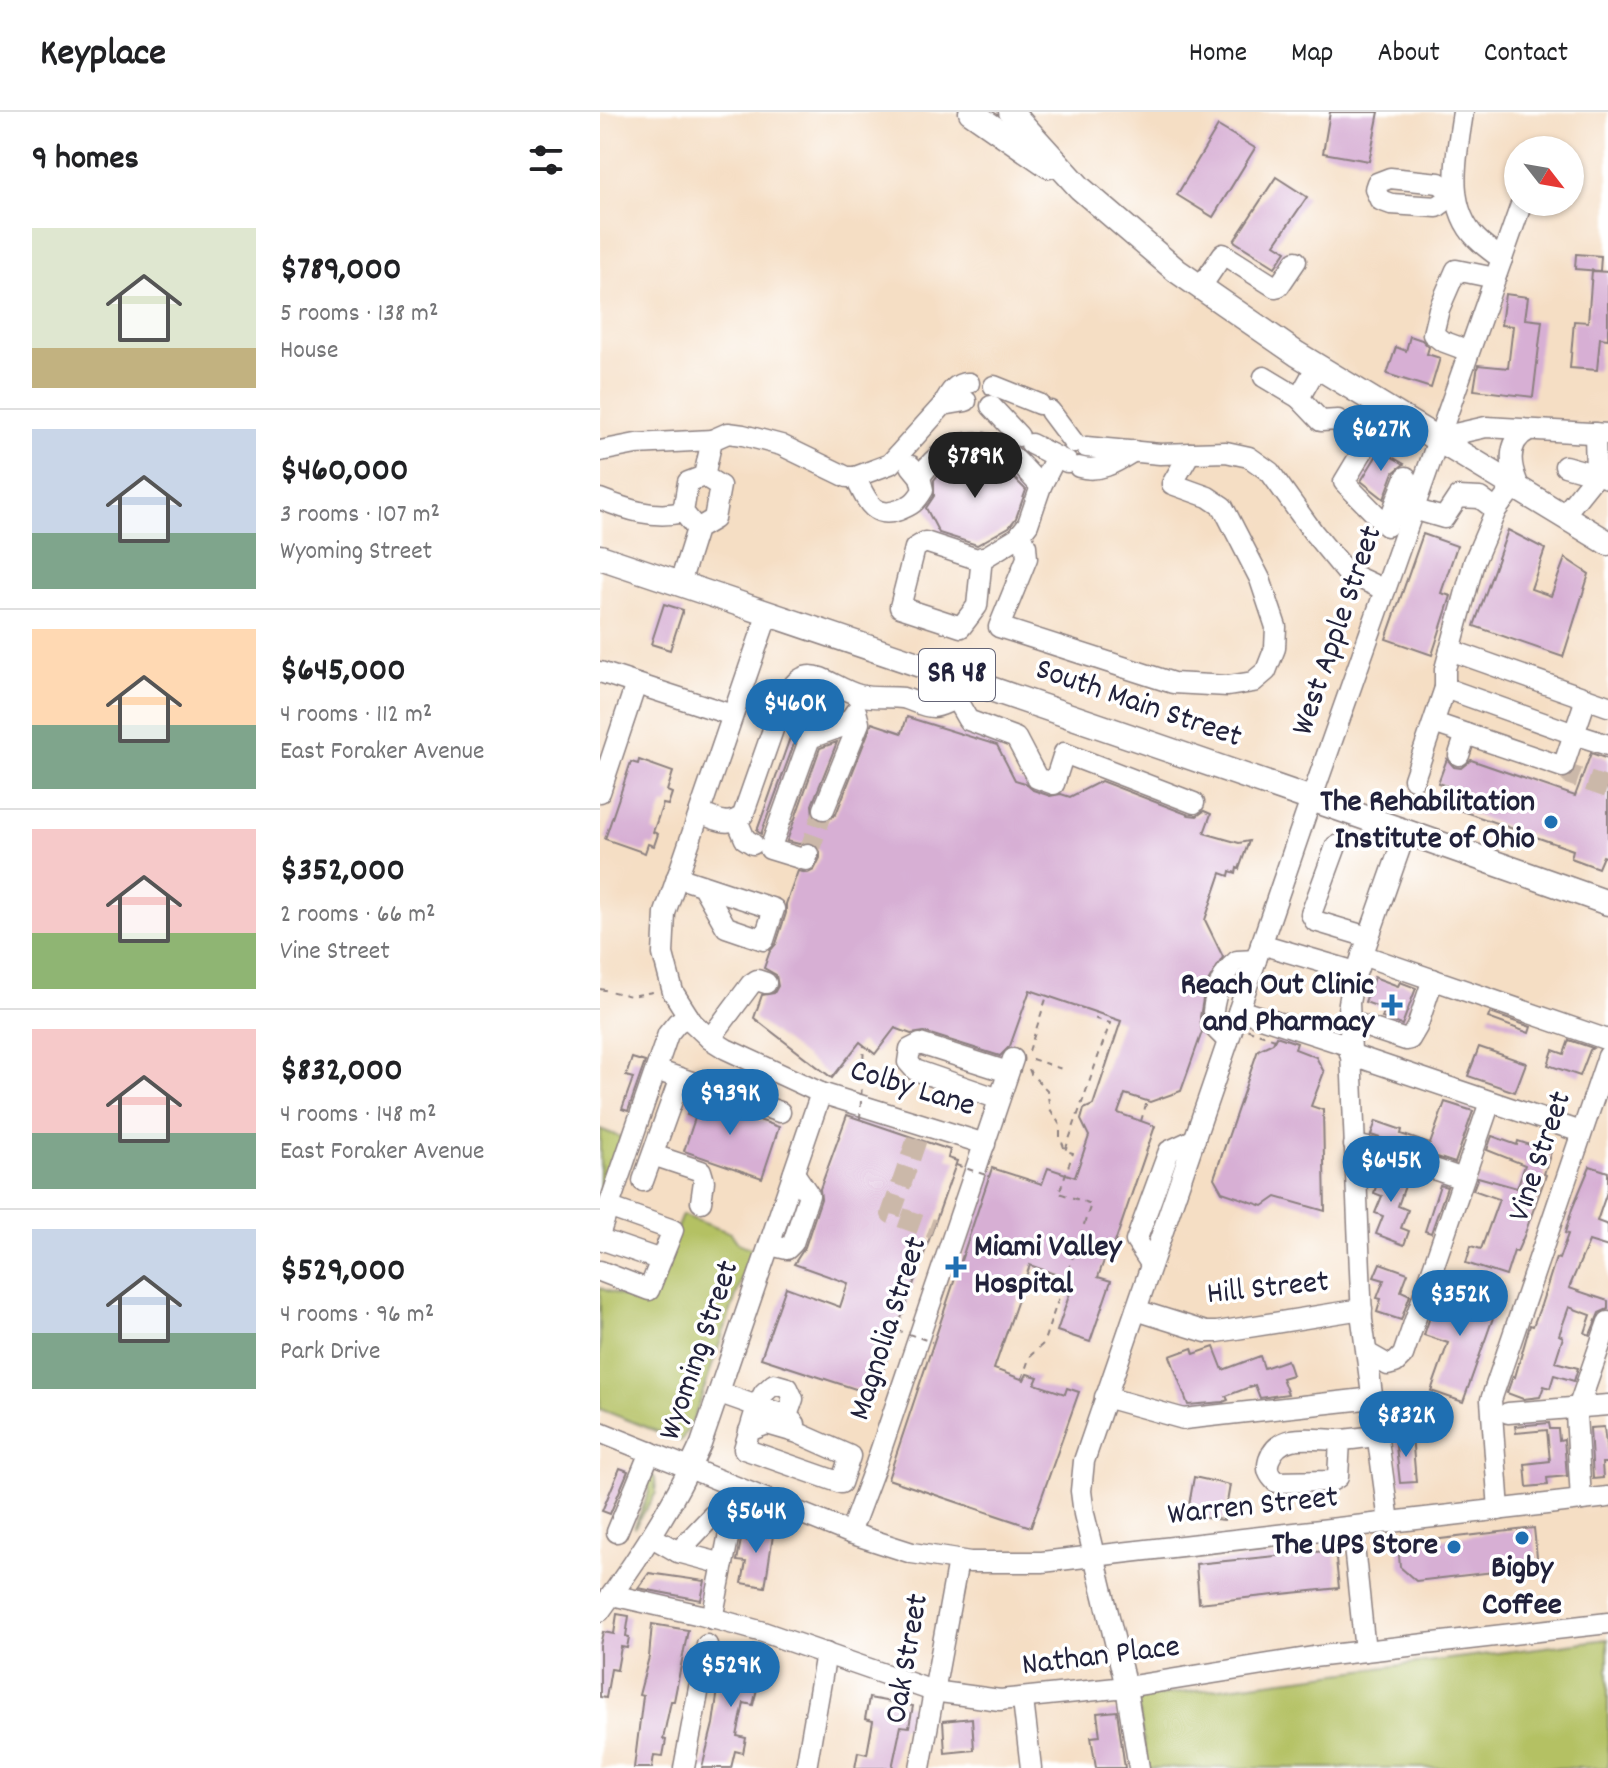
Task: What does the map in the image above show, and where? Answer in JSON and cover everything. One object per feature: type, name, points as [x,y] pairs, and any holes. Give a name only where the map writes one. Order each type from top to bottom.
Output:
[{"type":"main road","points":[[971,112],[1080,188]]},
{"type":"main road","points":[[1011,112],[1080,188],[1148,248],[1200,288],[1317,366],[1608,543]]},
{"type":"main road","name":"South Main Street","points":[[600,557],[768,613],[960,688],[1047,709],[1313,798],[1608,903]]},
{"type":"street","points":[[1463,112],[1456,157],[1455,194],[1464,222],[1499,269]]},
{"type":"street","name":"West Apple Street","points":[[1139,1768],[1126,1687],[1084,1514],[1081,1491],[1084,1461],[1385,590],[1396,528],[1413,509],[1517,216]]},
{"type":"street","points":[[1200,288],[1223,254],[1275,287],[1279,286],[1296,261]]},
{"type":"street","points":[[1469,351],[1442,341],[1433,334],[1439,309],[1456,270],[1499,269]]},
{"type":"street","points":[[1299,398],[1317,366]]},
{"type":"street","points":[[1264,377],[1299,398],[1321,421],[1338,420],[1362,452]]},
{"type":"street","points":[[600,451],[636,444],[712,440],[728,433],[781,445],[847,477],[855,477],[890,464],[943,405],[968,392]]},
{"type":"street","points":[[1072,455],[1025,440],[992,396],[1044,407],[1072,455],[1090,470],[1109,466],[1134,451],[1160,454],[1226,452],[1249,457],[1270,472],[1346,572],[1385,590]]},
{"type":"street","points":[[1389,409],[1344,482],[1396,528]]},
{"type":"street","points":[[1437,438],[1486,427],[1602,434],[1602,476],[1563,516]]},
{"type":"street","points":[[1414,779],[1445,688],[1445,669],[1474,562],[1496,510],[1515,487],[1517,482],[1511,462],[1513,448],[1521,434],[1529,430]]},
{"type":"street","points":[[704,476],[712,440]]},
{"type":"street","points":[[920,477],[930,462],[942,453],[964,442],[978,442],[1007,452],[1041,486]]},
{"type":"street","points":[[1021,533],[1027,558],[999,627],[1173,683],[1228,686],[1253,682],[1266,671],[1275,648],[1276,627],[1260,579],[1223,507],[1198,493],[1172,484],[1190,453]]},
{"type":"street","points":[[855,477],[865,498],[877,512],[888,514],[914,504],[923,490],[920,477],[901,454]]},
{"type":"street","points":[[982,557],[977,606],[961,627],[900,607],[915,548],[925,542],[977,559],[982,557],[1021,533],[1028,524],[1041,486],[1072,455]]},
{"type":"street","points":[[1565,466],[1602,476]]},
{"type":"street","points":[[697,529],[683,512],[688,482],[704,476]]},
{"type":"street","points":[[680,583],[697,529],[714,519],[720,486],[704,476]]},
{"type":"street","points":[[1396,528],[1406,477]]},
{"type":"street","points":[[1413,509],[1444,518],[1458,497],[1480,498],[1496,510]]},
{"type":"street","points":[[600,499],[630,511],[665,516],[683,512]]},
{"type":"street","points":[[766,983],[754,981],[748,1006],[714,1042],[688,1016],[673,992],[663,954],[665,913],[768,613]]},
{"type":"street","points":[[1450,650],[1608,706]]},
{"type":"street","points":[[600,672],[732,715]]},
{"type":"street","points":[[700,813],[725,822],[737,820],[747,808],[774,757],[783,701],[790,687],[801,678],[812,676],[823,677],[858,703],[902,698],[933,707],[960,688],[968,720],[1016,738],[1037,778],[1054,784],[1064,753],[1194,803]]},
{"type":"street","points":[[600,792],[636,684]]},
{"type":"street","points":[[1445,688],[1608,745]]},
{"type":"street","points":[[1434,723],[1563,767],[1586,699]]},
{"type":"street","points":[[824,809],[859,723],[858,703]]},
{"type":"street","points":[[808,854],[806,860],[770,849],[810,738],[825,730],[846,725],[858,703]]},
{"type":"street","points":[[1459,755],[1466,734]]},
{"type":"street","points":[[737,820],[745,839],[753,844]]},
{"type":"street","points":[[1389,1522],[1362,1309],[1349,1003],[1362,954],[1406,831]]},
{"type":"street","points":[[1336,846],[1311,914],[1315,921],[1362,954],[1608,1040]]},
{"type":"street","points":[[677,877],[702,885]]},
{"type":"street","points":[[1280,890],[1315,902]]},
{"type":"street","points":[[1228,1041],[1207,1015],[1229,967],[1258,952],[1362,954]]},
{"type":"street","points":[[1349,1021],[1410,1039],[1433,979]]},
{"type":"street","points":[[1239,1010],[1581,1132]]},
{"type":"street","points":[[600,1232],[668,1034],[688,1016]]},
{"type":"street","name":"Colby Lane","points":[[714,1042],[821,1093],[919,1131],[985,1144]]},
{"type":"street","points":[[999,1099],[915,1070],[908,1062],[910,1049],[920,1044],[1016,1063]]},
{"type":"street","name":"Vine Street","points":[[1499,1510],[1491,1400],[1608,1056]]},
{"type":"street","name":"Magnolia Street","points":[[850,1533],[999,1099],[1016,1063]]},
{"type":"street","points":[[656,1070],[780,1112]]},
{"type":"street","points":[[643,1181],[680,1078]]},
{"type":"street","name":"Wyoming Street","points":[[606,1603],[679,1494],[690,1469],[720,1393],[821,1093]]},
{"type":"street","points":[[1367,1353],[1388,1365],[1403,1355],[1490,1102]]},
{"type":"street","points":[[1354,1145],[1463,1179]]},
{"type":"street","points":[[653,1155],[701,1171],[704,1181],[701,1202]]},
{"type":"street","points":[[600,1271],[649,1290],[673,1230],[608,1207]]},
{"type":"street","points":[[933,1229],[953,1235]]},
{"type":"street","points":[[600,1239],[661,1260]]},
{"type":"street","name":"Hill Street","points":[[1136,1310],[1206,1332],[1217,1332],[1362,1309]]},
{"type":"street","points":[[1581,1500],[1576,1422],[1578,1407],[1608,1322]]},
{"type":"street","points":[[720,1393],[753,1418],[850,1456],[841,1483],[744,1449],[753,1418]]},
{"type":"street","points":[[1105,1397],[1184,1419],[1374,1398]]},
{"type":"street","points":[[1508,1413],[1608,1405]]},
{"type":"street","points":[[753,1418],[787,1416],[809,1438]]},
{"type":"street","name":"Warren Street","points":[[600,1432],[850,1533],[912,1553],[958,1561],[1008,1564],[1096,1556],[1608,1497]]},
{"type":"street","points":[[1340,1440],[1379,1436]]},
{"type":"street","points":[[617,1532],[650,1452]]},
{"type":"street","points":[[712,1619],[738,1488]]},
{"type":"street","points":[[678,1552],[713,1515],[733,1518]]},
{"type":"street","points":[[1352,1527],[1365,1651]]},
{"type":"street","points":[[652,1537],[678,1552],[723,1564]]},
{"type":"street","name":"Oak Street","points":[[920,1768],[958,1561]]},
{"type":"street","name":"Nathan Place","points":[[606,1603],[712,1619],[763,1632],[933,1691],[971,1698],[1023,1700],[1313,1657],[1608,1623]]},
{"type":"street","points":[[684,1768],[707,1645]]},
{"type":"street","points":[[806,1768],[826,1653]]},
{"type":"street","points":[[1023,1700],[1031,1768]]},
{"type":"path","points":[[600,989],[634,996],[655,991]]},
{"type":"path","points":[[1016,1063],[1047,996]]},
{"type":"path","points":[[1065,1151],[1110,1023],[1096,1019],[1098,1013]]},
{"type":"path","points":[[1207,1015],[1275,1039]]},
{"type":"path","points":[[860,1119],[864,1045]]},
{"type":"path","points":[[1016,1063],[1065,1070]]},
{"type":"path","points":[[1016,1063],[1047,1090],[1051,1114],[1060,1125],[1065,1151]]},
{"type":"path","points":[[1141,1121],[1147,1101]]},
{"type":"path","points":[[1022,1379],[1030,1356],[1043,1344],[1091,1204],[1059,1193],[1073,1153],[1065,1151]]},
{"type":"path","points":[[956,1165],[989,1176]]},
{"type":"path","points":[[1075,1250],[1080,1252]]},
{"type":"path","points":[[1070,1265],[1075,1267]]},
{"type":"path","points":[[897,1330],[932,1342]]},
{"type":"green space","points":[[600,1129],[628,1140],[600,1222]]},
{"type":"green space","points":[[682,1215],[731,1233],[738,1243],[752,1249],[694,1418],[681,1441],[600,1409],[600,1288],[646,1305]]},
{"type":"green space","points":[[648,1471],[655,1478],[656,1493],[634,1528],[649,1492]]},
{"type":"green space","points":[[1608,1639],[1608,1768],[1148,1768],[1138,1706],[1141,1698]]},
{"type":"building","points":[[1330,112],[1379,112],[1369,161],[1323,153]]},
{"type":"building","points":[[1218,126],[1255,148],[1213,217],[1177,195]]},
{"type":"building","points":[[1276,177],[1307,197],[1275,244],[1286,251],[1275,267],[1234,241]]},
{"type":"building","points":[[1576,254],[1601,256],[1600,271],[1575,269]]},
{"type":"building","points":[[1592,271],[1608,272],[1608,339],[1600,338],[1597,370],[1570,368],[1574,321],[1588,322]]},
{"type":"building","points":[[1505,294],[1528,297],[1525,319],[1542,321],[1533,397],[1474,390],[1478,365],[1508,368],[1513,326],[1501,325]]},
{"type":"building","points":[[1410,336],[1422,340],[1429,347],[1427,354],[1440,358],[1431,388],[1387,374],[1396,347],[1406,351]]},
{"type":"building","points":[[1380,450],[1404,464],[1394,472],[1384,499],[1361,481]]},
{"type":"building","points":[[970,456],[998,462],[1026,490],[1016,518],[1009,527],[977,545],[939,533],[926,508],[934,496],[934,480],[938,475],[953,462]]},
{"type":"building","points":[[1508,530],[1545,549],[1531,589],[1551,596],[1565,558],[1589,574],[1563,657],[1474,626]]},
{"type":"building","points":[[1423,534],[1457,546],[1441,593],[1451,596],[1432,655],[1386,639]]},
{"type":"building","points":[[664,604],[683,610],[670,650],[651,644]]},
{"type":"building","points":[[803,701],[839,713],[805,726],[798,733],[761,834],[757,831]]},
{"type":"building","points":[[907,717],[997,745],[1015,780],[1033,790],[1050,796],[1061,794],[1070,797],[1101,781],[1189,815],[1197,816],[1204,811],[1211,814],[1204,833],[1239,843],[1249,841],[1236,873],[1230,871],[1229,876],[1221,873],[1205,920],[1223,957],[1205,987],[1200,1017],[1202,1032],[1181,1091],[1150,1102],[1125,1094],[1118,1113],[1155,1126],[1112,1251],[1108,1250],[1098,1277],[1111,1281],[1090,1342],[1057,1331],[1074,1281],[1030,1265],[994,1369],[1024,1380],[1027,1374],[1038,1377],[1035,1384],[1065,1394],[1067,1388],[1079,1392],[1031,1527],[888,1479],[992,1168],[1042,1184],[1048,1168],[1075,1177],[1089,1136],[1081,1120],[1084,1109],[1093,1105],[1121,1021],[1030,990],[1010,1046],[1000,1056],[924,1032],[911,1034],[895,1028],[875,1054],[860,1042],[832,1078],[754,1018],[762,995],[774,993],[778,986],[776,975],[764,968],[776,944],[798,871],[808,873],[814,870],[820,858],[820,851],[813,842],[799,844],[787,841],[820,748],[837,742],[812,805],[813,816],[825,822],[836,814],[872,723],[902,733]]},
{"type":"building","name":"The Rehabilitation Institute of Ohio","points":[[1591,753],[1608,759],[1608,858],[1603,856],[1598,868],[1571,858],[1573,850],[1456,809],[1462,792],[1438,783],[1447,759],[1454,767],[1461,768],[1471,760],[1575,796]]},
{"type":"building","points":[[639,760],[673,772],[667,791],[672,793],[668,805],[663,804],[653,832],[658,834],[654,846],[648,844],[645,853],[605,839],[631,762],[638,764]]},
{"type":"building","name":"Reach Out Clinic and Pharmacy","points":[[1374,977],[1398,986],[1400,982],[1416,988],[1402,1025],[1382,1018],[1385,1009],[1365,1002]]},
{"type":"building","points":[[1490,1013],[1531,1027],[1529,1033],[1488,1018]]},
{"type":"building","points":[[1276,1036],[1297,1043],[1295,1049],[1316,1057],[1324,1072],[1311,1106],[1323,1110],[1325,1211],[1276,1197],[1263,1206],[1222,1192],[1214,1178],[1258,1050],[1273,1043]]},
{"type":"building","points":[[1569,1040],[1593,1048],[1580,1076],[1548,1065],[1553,1050],[1564,1054]]},
{"type":"building","points":[[1479,1047],[1526,1063],[1515,1092],[1468,1076]]},
{"type":"building","points":[[632,1058],[645,1062],[628,1111],[622,1109],[633,1078],[626,1076]]},
{"type":"building","points":[[688,1095],[779,1127],[762,1178],[684,1151],[695,1118],[687,1115],[691,1104],[685,1102]]},
{"type":"building","points":[[1445,1102],[1473,1111],[1455,1163],[1371,1135],[1376,1121],[1430,1144]]},
{"type":"building","points":[[847,1115],[950,1150],[948,1158],[957,1161],[874,1395],[761,1358],[786,1287],[840,1307],[848,1283],[794,1264],[805,1247],[821,1199],[820,1189]]},
{"type":"building","points":[[1492,1136],[1551,1152],[1524,1236],[1517,1252],[1514,1251],[1506,1276],[1466,1263],[1471,1246],[1481,1249],[1499,1199],[1473,1190],[1478,1177],[1517,1188],[1525,1165],[1487,1150]]},
{"type":"building","points":[[1372,1162],[1404,1173],[1401,1182],[1406,1183],[1398,1206],[1408,1210],[1401,1228],[1409,1231],[1404,1245],[1376,1234],[1383,1216],[1375,1213],[1382,1196],[1374,1193],[1381,1171],[1370,1167]]},
{"type":"building","points":[[1590,1166],[1608,1172],[1608,1189],[1597,1221],[1608,1225],[1608,1247],[1589,1241],[1569,1288],[1608,1301],[1608,1309],[1599,1313],[1590,1335],[1585,1333],[1591,1315],[1569,1307],[1559,1335],[1563,1337],[1555,1362],[1578,1368],[1574,1381],[1554,1375],[1550,1388],[1544,1386],[1540,1397],[1523,1399],[1507,1393],[1556,1258],[1559,1259],[1568,1234],[1565,1233],[1572,1209]]},
{"type":"building","points":[[1440,1185],[1447,1187],[1431,1233],[1425,1231]]},
{"type":"building","points":[[1380,1263],[1408,1273],[1401,1291],[1410,1295],[1401,1320],[1377,1312],[1381,1299],[1377,1298],[1384,1280],[1374,1277]]},
{"type":"building","points":[[1440,1287],[1462,1295],[1465,1289],[1499,1301],[1463,1402],[1431,1391],[1448,1343],[1424,1335]]},
{"type":"building","points":[[1214,1347],[1223,1370],[1260,1356],[1264,1368],[1287,1360],[1292,1375],[1282,1378],[1288,1394],[1260,1398],[1255,1385],[1226,1396],[1228,1400],[1223,1402],[1188,1405],[1170,1356],[1192,1348],[1194,1354]]},
{"type":"building","points":[[1549,1423],[1550,1429],[1558,1429],[1559,1440],[1564,1439],[1567,1476],[1547,1478],[1548,1485],[1527,1487],[1525,1464],[1550,1461],[1547,1430],[1516,1433],[1515,1426]]},
{"type":"building","points":[[1604,1427],[1608,1463],[1602,1463],[1603,1478],[1593,1479],[1590,1428]]},
{"type":"building","points":[[1412,1435],[1416,1482],[1400,1483],[1395,1437]]},
{"type":"building","points":[[620,1468],[628,1471],[610,1514],[602,1511]]},
{"type":"building","points":[[1194,1477],[1230,1485],[1224,1520],[1187,1516]]},
{"type":"building","points":[[751,1525],[774,1529],[765,1587],[742,1583],[746,1562],[737,1561],[741,1540],[749,1541]]},
{"type":"building","points":[[1534,1528],[1538,1567],[1416,1581],[1400,1567],[1398,1544]]},
{"type":"building","points":[[1335,1550],[1339,1588],[1199,1603],[1196,1564]]},
{"type":"building","points":[[649,1573],[705,1581],[701,1600],[638,1588]]},
{"type":"building","points":[[617,1614],[629,1616],[627,1648],[621,1647],[617,1670],[611,1669],[606,1698],[600,1697],[600,1645],[603,1632],[614,1634]]},
{"type":"building","points":[[652,1624],[688,1630],[663,1739],[666,1740],[663,1756],[654,1755],[652,1768],[634,1768],[643,1696],[639,1695],[649,1657]]},
{"type":"building","points":[[729,1648],[756,1654],[750,1683],[758,1685],[753,1705],[744,1703],[737,1736],[746,1738],[743,1753],[735,1751],[731,1768],[702,1768],[713,1724],[722,1661],[726,1662]]},
{"type":"building","points":[[869,1698],[913,1706],[909,1727],[901,1726],[892,1768],[855,1768],[858,1752],[867,1754],[873,1721],[865,1719]]},
{"type":"building","points":[[1117,1711],[1125,1768],[1096,1768],[1091,1737],[1100,1736],[1097,1713]]},
{"type":"building","points":[[972,1718],[974,1750],[945,1753],[943,1721]]},
{"type":"tunnel","points":[[1563,767],[1570,775],[1608,788]]},
{"type":"tunnel","points":[[808,854],[824,809]]},
{"type":"tunnel","points":[[917,1139],[891,1214],[933,1229]]},
{"type":"place","name":"The Rehabilitation Institute of Ohio","points":[[1551,822]]},
{"type":"place","name":"Reach Out Clinic and Pharmacy","points":[[1392,1005]]},
{"type":"place","name":"Miami Valley Hospital","points":[[956,1267]]},
{"type":"place","name":"Bigby Coffee","points":[[1522,1538]]},
{"type":"place","name":"The UPS Store","points":[[1454,1547]]}]
